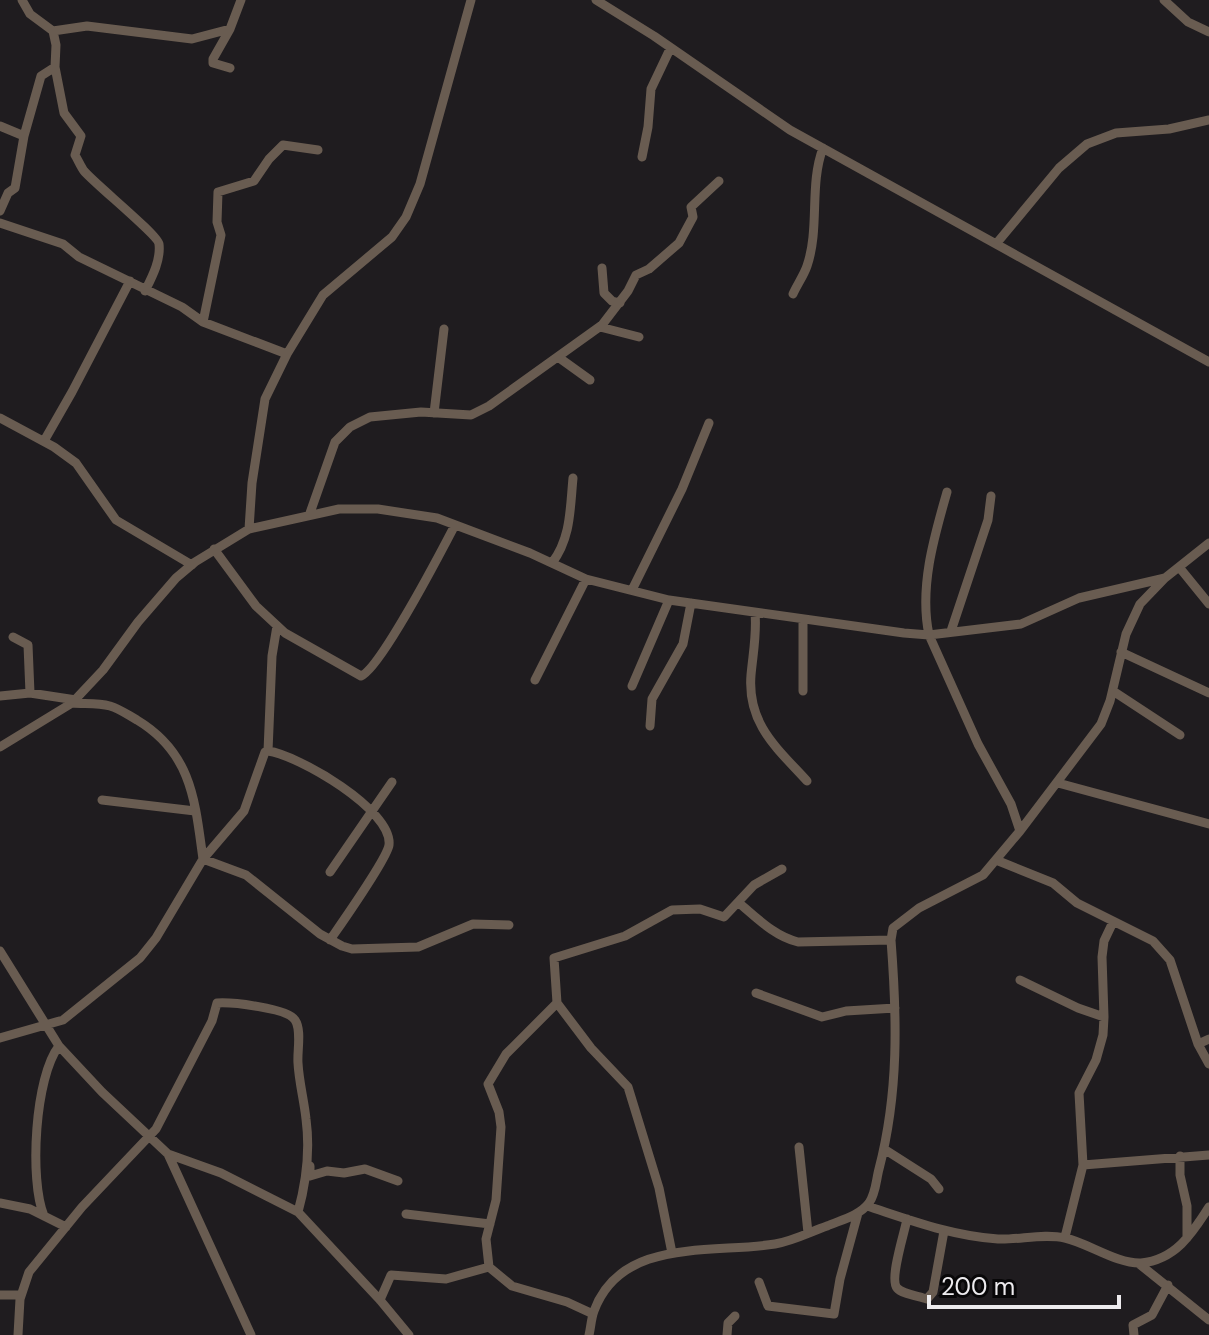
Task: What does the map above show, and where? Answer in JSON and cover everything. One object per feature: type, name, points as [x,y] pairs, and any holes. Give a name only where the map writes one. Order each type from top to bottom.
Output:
[{"type":"street","points":[[22,0],[30,14],[53,31],[55,67],[64,113],[81,136],[75,155],[83,170],[115,202],[132,214],[138,224],[153,233],[159,243],[154,273],[145,291]]},
{"type":"street","points":[[230,68],[213,63],[241,0]]},
{"type":"street","points":[[249,529],[261,414],[270,387],[323,295],[392,237],[406,217],[433,140],[471,0]]},
{"type":"street","points":[[596,0],[790,130],[1209,362]]},
{"type":"street","points":[[1164,0],[1188,22],[1209,32]]},
{"type":"street","points":[[53,31],[87,26],[192,39],[230,29]]},
{"type":"street","points":[[642,157],[651,89],[670,49]]},
{"type":"street","points":[[0,211],[8,193],[15,188],[24,136],[41,76],[55,67]]},
{"type":"street","points":[[996,244],[1059,168],[1087,144],[1116,133],[1169,129],[1209,120]]},
{"type":"street","points":[[0,126],[24,136]]},
{"type":"street","points":[[203,322],[221,235],[217,222],[218,192],[254,181],[283,145],[318,150]]},
{"type":"street","points":[[793,294],[807,265],[815,213],[816,168],[823,148]]},
{"type":"street","points":[[310,513],[335,442],[342,432],[370,417],[396,413],[476,413],[600,327],[620,303],[636,275],[649,269],[679,243],[693,217],[691,207],[719,181]]},
{"type":"street","points":[[0,223],[63,244],[79,257],[182,307],[203,322],[287,354]]},
{"type":"street","points":[[602,268],[604,293],[612,301],[620,303]]},
{"type":"street","points":[[44,441],[130,281]]},
{"type":"street","points":[[600,327],[639,337]]},
{"type":"street","points":[[434,413],[444,329]]},
{"type":"street","points":[[558,357],[590,380]]},
{"type":"street","points":[[0,418],[44,441],[76,463],[124,526],[192,565]]},
{"type":"street","points":[[632,590],[682,489],[709,423]]},
{"type":"street","points":[[552,563],[564,546],[573,478]]},
{"type":"street","points":[[947,492],[930,558],[926,616],[929,635],[978,744],[1011,804],[1020,831]]},
{"type":"street","points":[[951,631],[988,520],[991,496]]},
{"type":"street","points":[[0,747],[74,702],[103,670],[147,611],[192,565],[249,529],[310,513],[378,509],[437,518],[586,579],[669,600],[929,635],[1021,624],[1079,598],[1165,578]]},
{"type":"street","points":[[214,549],[256,606],[277,626],[356,675],[366,675],[403,619],[455,525]]},
{"type":"street","points":[[589,1335],[593,1314],[608,1288],[630,1266],[672,1253],[779,1243],[858,1213],[867,1206],[875,1188],[884,1149],[894,1084],[893,928],[903,918],[983,875],[1020,831],[1101,724],[1113,691],[1121,652],[1140,604],[1165,578],[1209,543]]},
{"type":"street","points":[[1179,567],[1209,604]]},
{"type":"street","points":[[535,680],[586,579]]},
{"type":"street","points":[[632,686],[669,600]]},
{"type":"street","points":[[650,726],[652,699],[671,654],[683,644],[691,603]]},
{"type":"street","points":[[755,613],[757,642],[751,689],[758,724],[807,781]]},
{"type":"street","points":[[803,619],[803,691]]},
{"type":"street","points":[[0,1038],[63,1020],[140,958],[156,938],[203,859],[244,811],[265,752],[268,751],[272,656],[277,626]]},
{"type":"street","points":[[13,637],[28,645],[30,693]]},
{"type":"street","points":[[1121,652],[1209,693]]},
{"type":"street","points":[[1113,691],[1180,735]]},
{"type":"street","points":[[0,696],[30,693],[103,705],[117,709],[161,738],[180,760],[195,811],[203,859]]},
{"type":"street","points":[[268,751],[342,785],[387,829],[388,850],[330,940]]},
{"type":"street","points":[[330,872],[392,782]]},
{"type":"street","points":[[1058,783],[1209,824]]},
{"type":"street","points":[[102,800],[195,811]]},
{"type":"street","points":[[203,859],[246,875],[330,940],[352,949],[418,947],[473,924],[509,925]]},
{"type":"street","points":[[996,860],[1053,883],[1077,903],[1153,941],[1170,960],[1198,1044],[1209,1064]]},
{"type":"street","points":[[672,1253],[659,1188],[628,1087],[591,1048],[557,1003],[554,960],[558,955],[625,936],[672,910],[700,909],[724,917],[754,885],[782,869]]},
{"type":"street","points":[[739,903],[768,928],[798,942],[891,940]]},
{"type":"street","points":[[1065,1237],[1083,1165],[1079,1093],[1096,1060],[1104,1017],[1102,957],[1104,941],[1113,922]]},
{"type":"street","points":[[0,951],[59,1046],[102,1092],[168,1154],[251,1335]]},
{"type":"street","points":[[1020,980],[1104,1017]]},
{"type":"street","points":[[756,993],[822,1017],[846,1011],[895,1008]]},
{"type":"street","points":[[18,1335],[17,1314],[29,1272],[66,1227],[150,1137],[212,1021],[215,1005],[233,1003],[292,1016],[296,1021],[306,1120],[305,1188],[298,1212]]},
{"type":"street","points":[[557,1003],[506,1054],[488,1084],[499,1112],[501,1127],[496,1200],[486,1251],[489,1267],[512,1286],[567,1302],[593,1314]]},
{"type":"street","points":[[1198,1044],[1209,1039]]},
{"type":"street","points":[[44,1216],[36,1183],[36,1149],[43,1085],[59,1046]]},
{"type":"street","points":[[799,1147],[808,1233]]},
{"type":"street","points":[[884,1149],[931,1179],[939,1189]]},
{"type":"street","points":[[168,1154],[221,1173],[298,1212],[409,1335]]},
{"type":"street","points":[[1083,1165],[1209,1155]]},
{"type":"street","points":[[1180,1156],[1180,1175],[1187,1206],[1187,1238]]},
{"type":"street","points":[[306,1160],[310,1159],[310,1176],[327,1171],[344,1173],[365,1169],[398,1181]]},
{"type":"street","points":[[0,1203],[18,1206],[66,1227]]},
{"type":"street","points":[[867,1206],[944,1231],[999,1239],[1065,1237],[1091,1249],[1138,1263],[1209,1320]]},
{"type":"street","points":[[1138,1263],[1178,1250],[1209,1207]]},
{"type":"street","points":[[759,1282],[768,1306],[834,1314],[858,1213]]},
{"type":"street","points":[[406,1214],[490,1224]]},
{"type":"street","points":[[907,1219],[895,1283],[899,1289],[927,1299],[933,1292],[944,1231]]},
{"type":"street","points":[[380,1300],[391,1275],[446,1279],[489,1267]]},
{"type":"street","points":[[1134,1335],[1133,1325],[1152,1315],[1168,1285]]},
{"type":"street","points":[[0,1295],[21,1295]]},
{"type":"street","points":[[727,1335],[728,1323],[735,1316]]}]
